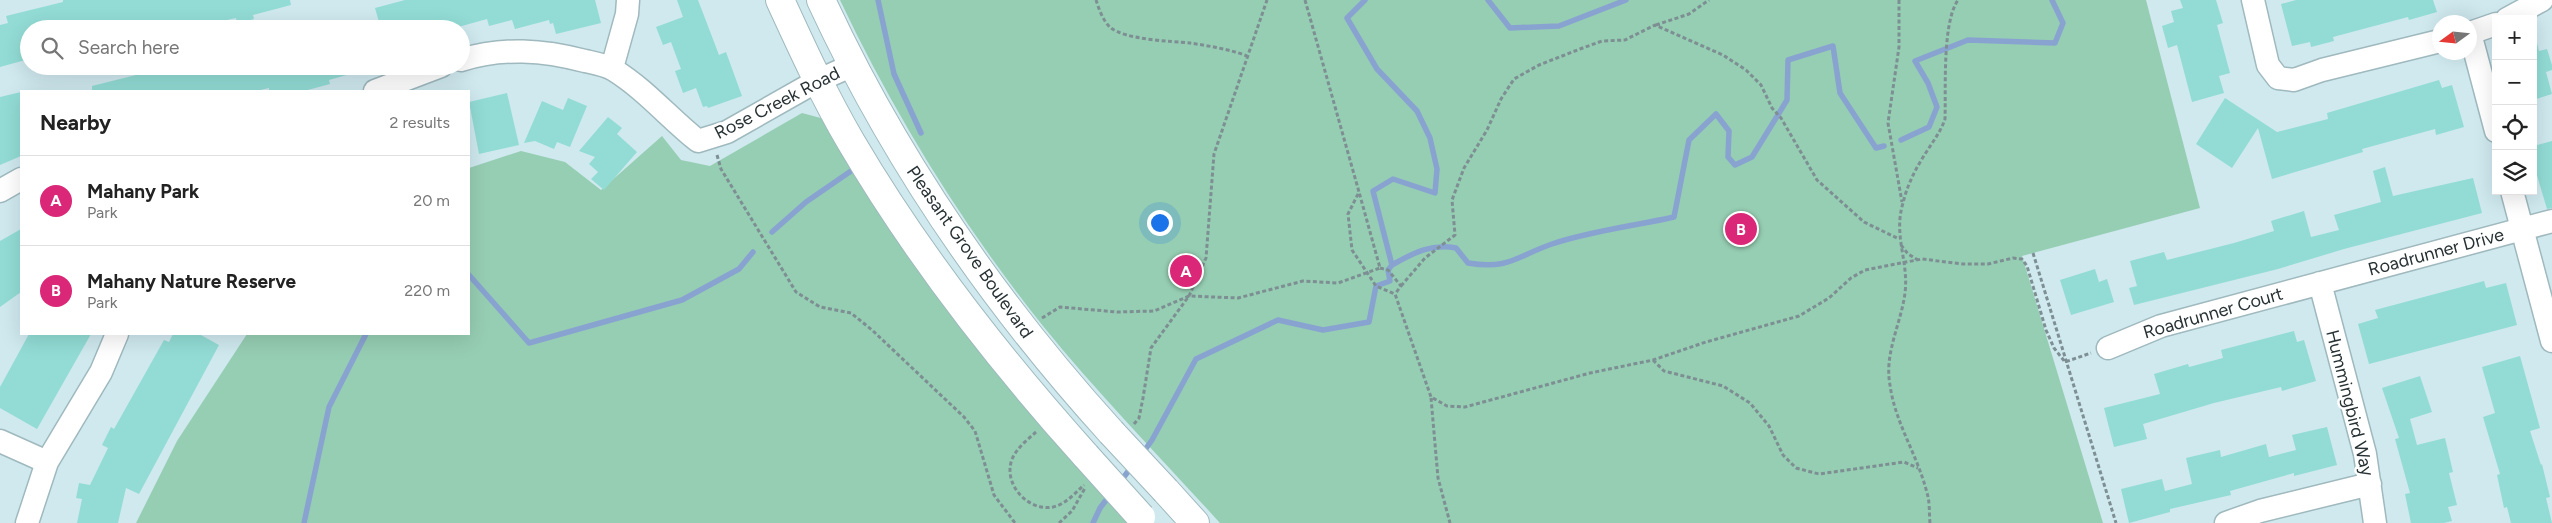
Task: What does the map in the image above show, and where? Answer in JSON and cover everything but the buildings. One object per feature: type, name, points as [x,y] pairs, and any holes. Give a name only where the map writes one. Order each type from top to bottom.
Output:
[{"type":"main road","name":"Pleasant Grove Boulevard","points":[[780,0],[817,80],[864,164],[932,268],[981,334],[1051,418],[1088,468],[1144,520]]},
{"type":"main road","name":"Pleasant Grove Boulevard","points":[[821,0],[889,133],[937,210],[1022,330],[1120,432],[1166,491],[1195,523]]},
{"type":"street","points":[[612,68],[627,14],[628,0]]},
{"type":"street","points":[[2253,0],[2268,65],[2278,78],[2294,80],[2322,70],[2432,43]]},
{"type":"street","points":[[2514,15],[2542,0]]},
{"type":"street","points":[[2477,31],[2492,25]]},
{"type":"street","name":"Rose Creek Road","points":[[470,57],[482,54],[523,50],[561,55],[612,68],[656,100],[676,123],[698,141],[727,132],[817,80],[853,65]]},
{"type":"street","points":[[2477,59],[2492,116]]},
{"type":"street","points":[[378,90],[417,75]]},
{"type":"street","points":[[0,191],[20,181]]},
{"type":"street","points":[[2513,195],[2552,341]]},
{"type":"street","name":"Roadrunner Drive","points":[[2320,283],[2552,221]]},
{"type":"street","name":"Roadrunner Court","points":[[2108,348],[2161,326],[2320,283]]},
{"type":"street","name":"Hummingbird Way","points":[[2320,283],[2358,426],[2370,484],[2375,523]]},
{"type":"street","points":[[26,523],[48,462],[101,372],[117,335]]},
{"type":"street","points":[[0,441],[48,462]]},
{"type":"street","points":[[2226,523],[2260,511],[2370,484]]},
{"type":"path","points":[[1096,0],[1111,28],[1120,32],[1159,40],[1208,46],[1247,56]]},
{"type":"path","points":[[1120,432],[1139,418],[1151,348],[1188,296],[1206,258],[1214,154],[1267,0]]},
{"type":"path","points":[[1304,0],[1380,268]]},
{"type":"path","points":[[1395,294],[1425,258],[1455,235],[1452,200],[1464,168],[1487,130],[1500,99],[1514,79],[1539,65],[1602,41],[1625,40],[1655,25],[1689,14],[1709,0]]},
{"type":"path","points":[[1898,0],[1899,47],[1888,123],[1902,203],[1899,240],[1904,261],[1905,292],[1893,337],[1889,363],[1890,385],[1928,494],[1930,523]]},
{"type":"path","points":[[1902,203],[1918,168],[1941,131],[1946,118],[1948,36],[1952,8],[1958,0]]},
{"type":"path","points":[[1655,25],[1723,55],[1746,70],[1761,85],[1772,108],[1781,118],[1817,180],[1864,222],[1899,240],[1908,254],[1918,260]]},
{"type":"path","points":[[712,137],[721,169],[796,292],[820,307],[851,313],[872,330],[964,417],[975,431],[994,495],[1015,523]]},
{"type":"path","points":[[1359,192],[1348,214],[1352,250],[1376,286],[1395,294],[1431,397],[1438,478],[1450,523]]},
{"type":"path","points":[[2033,253],[2116,523]]},
{"type":"path","points":[[1431,397],[1447,406],[1465,407],[1590,373],[1654,360],[1706,342],[1798,316],[1829,298],[1851,278],[1864,270],[1904,261],[1918,260],[1988,264],[2013,258],[2022,259],[2027,266],[2054,348],[2065,362]]},
{"type":"path","points":[[1022,330],[1060,307],[1118,312],[1154,311],[1188,296],[1238,298],[1303,281],[1338,283],[1380,268],[1388,270],[1401,286]]},
{"type":"path","points":[[2065,362],[2108,348]]},
{"type":"path","points":[[1654,360],[1664,371],[1722,386],[1750,403],[1769,426],[1783,455],[1796,468],[1819,474],[1904,462],[1918,468]]},
{"type":"path","points":[[1051,418],[1020,447],[1012,459],[1011,478],[1017,492],[1027,502],[1040,507],[1053,507],[1065,502],[1088,468]]},
{"type":"path","points":[[1059,523],[1072,511],[1088,468]]},
{"type":"green space","points":[[840,0],[2146,0],[2200,208],[2022,256],[2103,523],[1220,523],[1064,352],[985,249],[907,128]]},
{"type":"green space","points":[[802,113],[832,121],[1139,523],[136,523],[177,441],[246,335],[470,335],[470,168],[521,151],[565,162],[601,190],[662,136],[681,160],[710,166]]},
{"type":"waterway","points":[[878,0],[894,74],[921,133]]},
{"type":"waterway","points":[[1142,454],[1152,440],[1196,359],[1278,320],[1323,330],[1369,322],[1376,286],[1390,281],[1388,270],[1392,265],[1373,191],[1393,179],[1435,193],[1437,169],[1430,138],[1417,111],[1377,69],[1347,18],[1365,0]]},
{"type":"waterway","points":[[1488,0],[1510,28],[1559,26],[1626,0]]},
{"type":"waterway","points":[[1901,140],[1929,127],[1937,107],[1928,83],[1915,61],[1968,40],[2055,43],[2063,23],[2052,0]]},
{"type":"waterway","points":[[1392,265],[1415,253],[1439,247],[1456,248],[1468,263],[1494,265],[1512,261],[1567,239],[1674,217],[1689,140],[1716,114],[1729,131],[1728,157],[1735,165],[1752,157],[1787,100],[1788,60],[1833,46],[1840,93],[1876,148],[1884,146]]},
{"type":"waterway","points":[[772,232],[806,202],[851,171]]},
{"type":"waterway","points":[[470,276],[529,343],[682,300],[739,269],[753,252]]},
{"type":"waterway","points":[[304,523],[329,407],[365,335]]},
{"type":"waterway","points":[[1120,482],[1133,465]]},
{"type":"waterway","points":[[1093,523],[1100,508],[1110,495]]},
{"type":"place","name":"Mahany Nature Reserve","points":[[1741,229]]},
{"type":"place","name":"Mahany Park","points":[[1186,271]]}]
